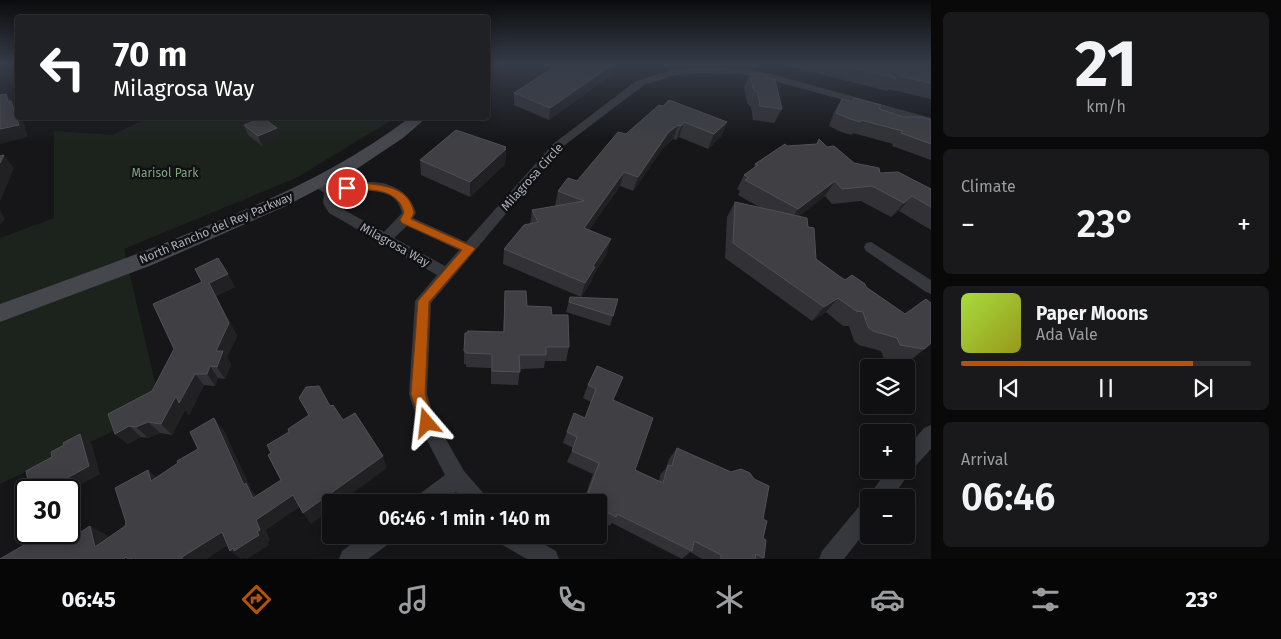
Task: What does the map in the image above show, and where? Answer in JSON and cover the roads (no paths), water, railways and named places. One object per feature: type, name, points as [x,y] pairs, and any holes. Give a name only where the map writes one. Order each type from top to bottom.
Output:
[{"type":"street","name":"Milagrosa Circle","points":[[471,494],[456,478],[427,423],[418,394],[424,301],[558,146],[631,89]]},
{"type":"street","name":"Milagrosa Circle","points":[[812,89],[931,121]]},
{"type":"street","name":"North Rancho del Rey Parkway","points":[[0,313],[181,246],[324,187],[415,120]]},
{"type":"street","points":[[324,187],[363,186],[388,189],[400,195],[408,205],[409,213],[406,220],[383,240]]},
{"type":"street","name":"Milagrosa Way","points":[[324,187],[334,210],[383,240],[448,274]]},
{"type":"street","points":[[406,220],[469,249]]},
{"type":"street","points":[[872,247],[931,288]]},
{"type":"street","points":[[915,453],[931,434]]},
{"type":"street","points":[[435,494],[456,478]]},
{"type":"street","points":[[886,489],[894,479]]},
{"type":"street","points":[[830,559],[860,521]]},
{"type":"street","points":[[350,559],[370,544]]},
{"type":"street","points":[[522,544],[548,559]]},
{"type":"park label","name":"Marisol Park","points":[[165,173]]}]
